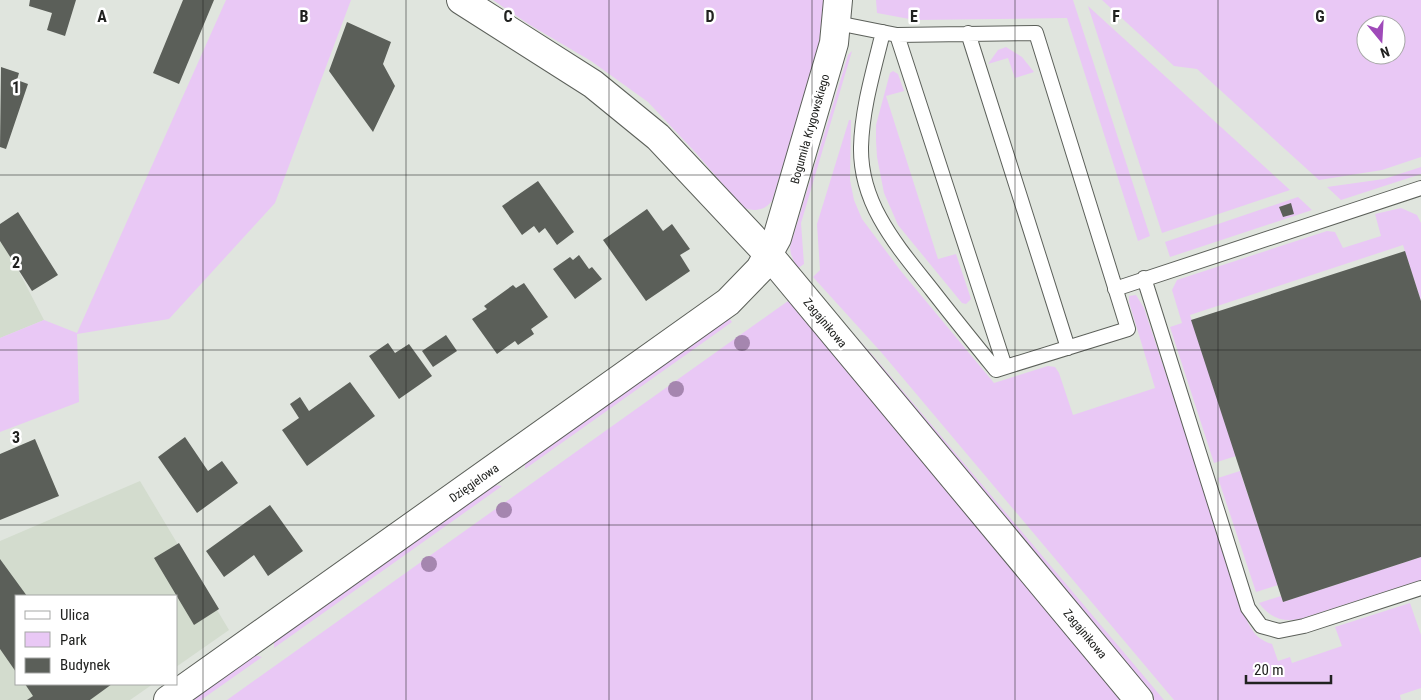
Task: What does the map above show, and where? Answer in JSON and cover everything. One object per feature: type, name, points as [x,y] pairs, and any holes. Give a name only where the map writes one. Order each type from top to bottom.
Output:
[{"type":"street","name":"Zagajnikowa","points":[[461,0],[593,84],[658,137],[769,255],[1139,700]]},
{"type":"street","name":"Bogumiła Krygowskiego","points":[[769,255],[789,200],[824,82],[838,11]]},
{"type":"street","name":"Dzięgielowa","points":[[168,700],[728,302],[750,281],[769,255]]},
{"type":"lane","points":[[838,11],[890,33],[1036,33],[1128,329],[996,370],[889,235],[869,198],[863,174],[861,148],[864,113],[890,33]]},
{"type":"lane","points":[[890,33],[1005,366]]},
{"type":"lane","points":[[968,33],[1068,348]]},
{"type":"lane","points":[[1115,289],[1421,188]]},
{"type":"lane","points":[[1144,278],[1248,608],[1261,626],[1279,631],[1304,626],[1421,588]]},
{"type":"shaded area","points":[[0,235],[44,320],[0,338]]},
{"type":"shaded area","points":[[140,481],[229,630],[178,666],[178,595],[15,595],[15,685],[152,685],[130,700],[0,700],[0,541]]},
{"type":"green space","points":[[226,0],[351,0],[275,203],[169,319],[77,334],[79,402],[0,432],[0,338],[44,320],[77,333]]},
{"type":"green space","points":[[493,0],[824,0],[818,51],[772,201],[766,207],[759,210],[742,207],[696,153],[648,102],[591,61],[530,25]]},
{"type":"green space","points":[[876,0],[1073,0],[1150,236],[1138,241],[1067,18],[915,20],[877,13]]},
{"type":"green space","points":[[1102,0],[1421,0],[1421,157],[1382,170],[1319,180],[1197,69],[1174,66]]},
{"type":"green space","points":[[1088,6],[1290,190],[1162,233]]},
{"type":"green space","points":[[1006,47],[1022,57],[1034,72],[1015,78],[1008,58],[988,64],[998,50]]},
{"type":"green space","points":[[852,51],[801,223],[804,264],[797,269],[790,247],[848,55]]},
{"type":"green space","points":[[893,71],[898,74],[904,91],[886,96],[938,259],[956,254],[971,299],[966,304],[962,303],[898,225],[884,193],[877,157],[876,125],[890,73]]},
{"type":"green space","points":[[849,120],[851,120],[850,180],[854,200],[862,219],[900,270],[994,383],[1048,366],[1055,367],[1059,373],[1073,415],[1155,388],[1129,302],[1129,296],[1136,295],[1144,308],[1248,623],[1252,630],[1257,636],[1272,644],[1278,661],[1290,657],[1292,663],[1342,646],[1335,627],[1410,603],[1421,635],[1421,688],[1400,695],[1401,700],[1174,700],[881,352],[813,277],[820,270],[817,224]]},
{"type":"green space","points":[[1421,167],[1421,174],[1341,200],[1327,187],[1384,179]]},
{"type":"green space","points":[[1298,197],[1312,210],[1170,257],[1165,242]]},
{"type":"green space","points":[[1401,208],[1417,215],[1421,223],[1421,301],[1403,245],[1190,315],[1236,456],[1214,463],[1170,327],[1182,323],[1172,290],[1177,280],[1327,231],[1335,232],[1343,248],[1381,236],[1375,214]]},
{"type":"green space","points":[[820,296],[875,358],[1164,700],[1152,700]]},
{"type":"green space","points":[[788,301],[798,310],[1123,700],[227,700]]},
{"type":"green space","points":[[729,318],[732,322],[525,469],[525,462]]},
{"type":"green space","points":[[1240,471],[1278,585],[1256,592],[1218,478]]},
{"type":"green space","points":[[493,485],[502,486],[274,648],[274,641]]},
{"type":"green space","points":[[1421,557],[1421,580],[1300,619],[1288,620],[1277,618],[1259,603],[1281,596],[1283,602]]},
{"type":"green space","points":[[254,655],[262,657],[201,700],[190,700]]},
{"type":"building","points":[[30,0],[76,0],[65,36],[47,30],[52,13],[29,6]]},
{"type":"building","points":[[183,0],[214,0],[179,84],[153,73]]},
{"type":"building","points":[[347,22],[391,42],[383,64],[395,86],[373,132],[329,71]]},
{"type":"building","points":[[1,67],[19,73],[17,80],[28,84],[6,149],[0,147]]},
{"type":"building","points":[[538,181],[574,232],[557,245],[545,228],[539,233],[534,226],[522,235],[502,206]]},
{"type":"building","points":[[1291,203],[1294,214],[1283,217],[1279,207]]},
{"type":"building","points":[[647,209],[663,231],[672,224],[690,249],[680,255],[690,271],[646,301],[603,240]]},
{"type":"building","points":[[18,212],[58,275],[32,291],[0,241],[0,224]]},
{"type":"building","points":[[1405,251],[1421,301],[1421,557],[1283,602],[1191,320]]},
{"type":"building","points":[[579,255],[589,269],[592,267],[602,279],[575,299],[553,269],[570,257],[573,260]]},
{"type":"building","points":[[524,283],[548,317],[531,329],[534,334],[518,345],[515,341],[497,354],[472,319],[487,309],[484,306],[513,285],[516,288]]},
{"type":"building","points":[[446,335],[457,351],[433,367],[422,351]]},
{"type":"building","points":[[388,343],[395,353],[409,344],[432,376],[399,399],[369,356]]},
{"type":"building","points":[[350,382],[375,416],[307,466],[282,430],[299,418],[290,404],[300,397],[309,411]]},
{"type":"building","points":[[185,437],[208,471],[222,461],[238,483],[197,513],[158,457]]},
{"type":"building","points":[[35,439],[59,496],[0,520],[0,454]]},
{"type":"building","points":[[270,505],[303,551],[268,576],[254,555],[224,577],[206,551]]},
{"type":"building","points":[[179,543],[219,609],[194,625],[178,598],[178,595],[176,595],[154,558]]},
{"type":"building","points":[[0,559],[26,595],[15,595],[15,671],[0,649]]},
{"type":"building","points":[[26,685],[111,685],[90,700],[27,700],[33,696]]}]
